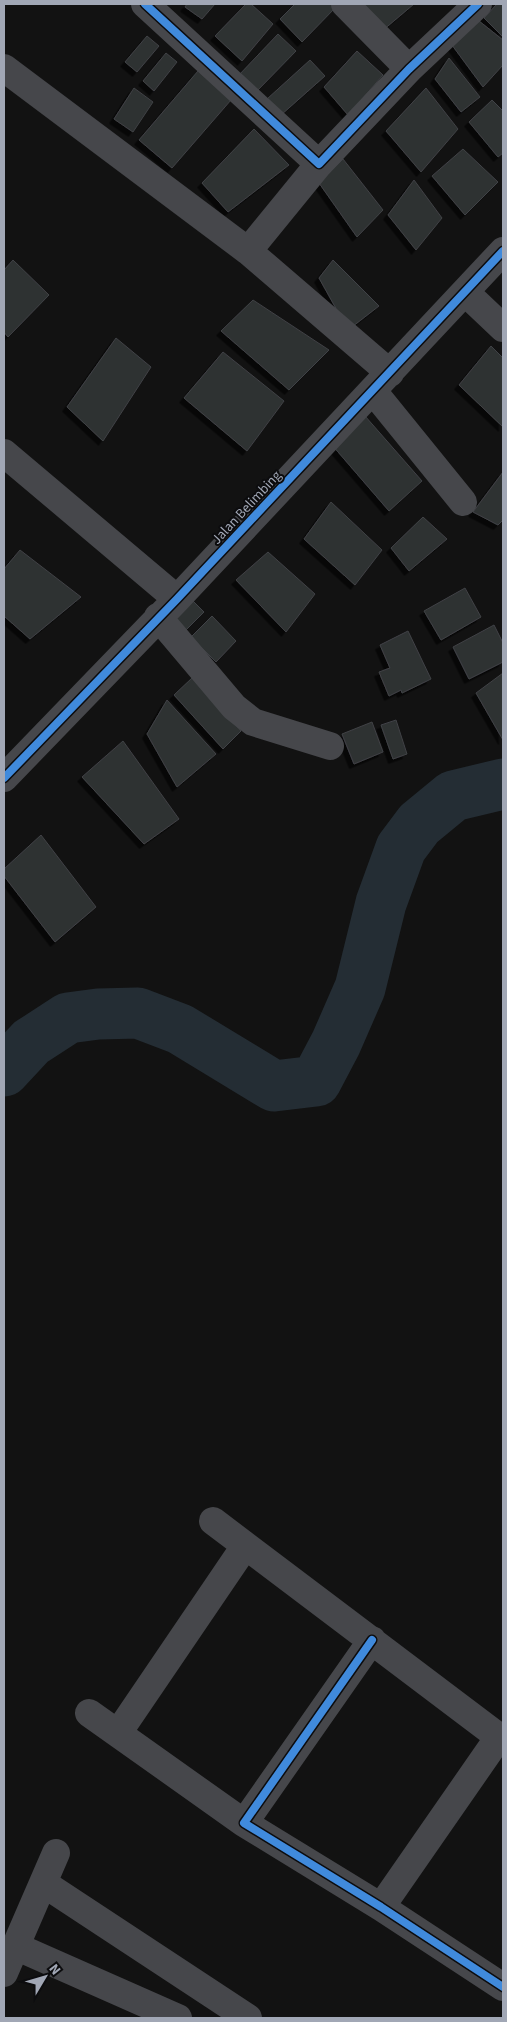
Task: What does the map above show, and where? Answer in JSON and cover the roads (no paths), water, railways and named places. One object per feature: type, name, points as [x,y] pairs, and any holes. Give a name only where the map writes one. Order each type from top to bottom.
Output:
[{"type":"street","points":[[144,4],[319,164]]},
{"type":"street","points":[[345,4],[409,69]]},
{"type":"street","points":[[248,252],[319,164],[409,69],[478,4]]},
{"type":"street","points":[[4,68],[248,252],[382,382],[463,502]]},
{"type":"street","name":"Jalan Belimbing","points":[[4,778],[382,382],[503,251]]},
{"type":"street","points":[[465,292],[503,328]]},
{"type":"street","points":[[4,453],[168,608],[234,707],[253,722],[330,746]]},
{"type":"street","points":[[213,1521],[501,1739],[381,1907]]},
{"type":"street","points":[[118,1733],[245,1546]]},
{"type":"street","points":[[244,1823],[372,1640]]},
{"type":"street","points":[[89,1713],[244,1823],[381,1907],[503,1987]]},
{"type":"street","points":[[4,1973],[56,1853]]},
{"type":"street","points":[[43,1883],[248,2018]]},
{"type":"street","points":[[15,1946],[178,2018]]},
{"type":"waterway","points":[[4,1071],[31,1042],[68,1018],[98,1014],[138,1013],[180,1029],[274,1086],[316,1081],[336,1043],[360,988],[381,903],[401,848],[419,824],[453,796],[503,784]]}]
